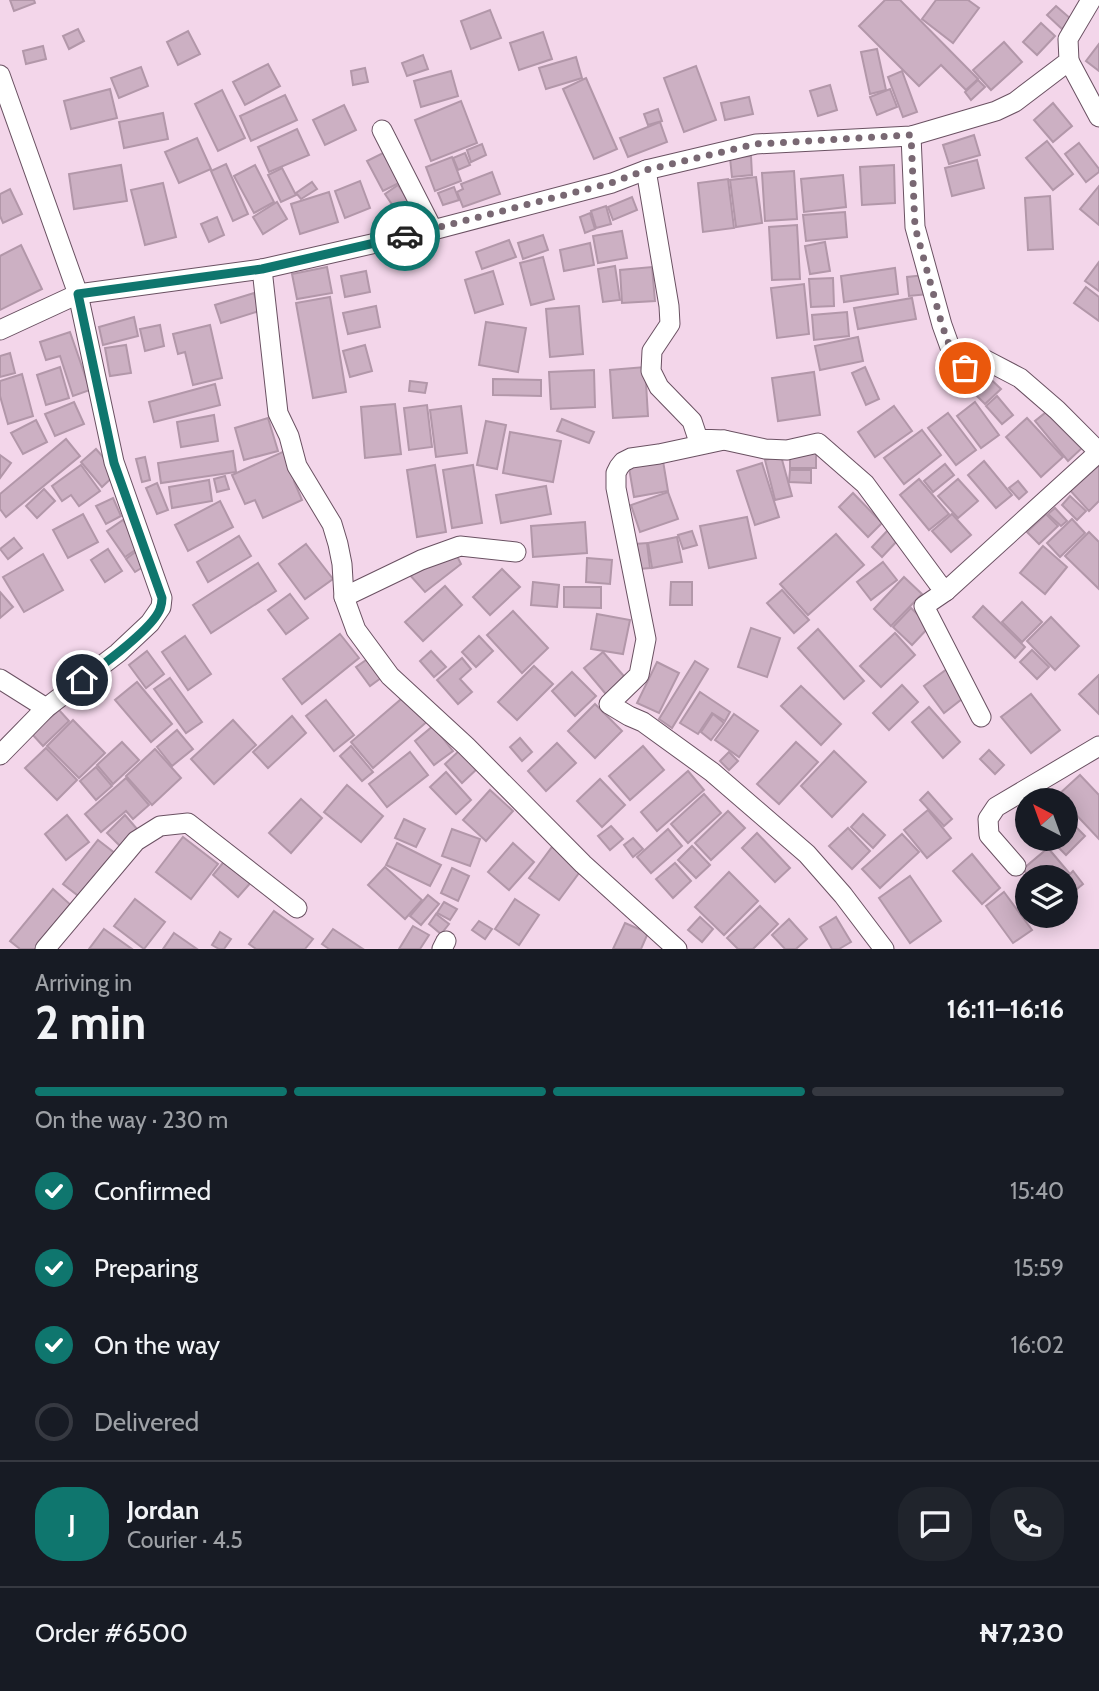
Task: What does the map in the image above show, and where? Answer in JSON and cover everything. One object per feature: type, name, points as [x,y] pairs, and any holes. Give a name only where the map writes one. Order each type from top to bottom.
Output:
[{"type":"street","points":[[1091,0],[1068,39],[1069,61],[1099,117]]},
{"type":"street","points":[[0,330],[78,294],[262,269],[433,230],[611,183],[646,170],[756,144],[911,135],[996,111],[1015,102],[1069,61]]},
{"type":"street","points":[[0,75],[78,294],[114,463],[162,598],[161,607],[150,623],[118,653],[46,708],[0,755]]},
{"type":"street","points":[[382,130],[433,230]]},
{"type":"street","points":[[911,135],[915,227],[951,350],[965,368],[978,356],[1020,378],[1099,452],[946,591],[924,606],[981,717]]},
{"type":"street","points":[[646,170],[669,306],[670,324],[652,351],[651,371],[659,387],[692,421],[698,439],[724,440],[765,449],[786,450],[818,443],[865,484],[946,591]]},
{"type":"street","points":[[262,269],[278,413],[289,436],[297,466],[332,524],[342,564],[344,597],[356,630],[390,676],[466,746],[583,864],[677,949]]},
{"type":"street","points":[[724,440],[631,458],[623,462],[616,473],[616,488],[646,639],[639,675],[609,704],[643,722],[712,772],[807,854],[843,895],[884,949]]},
{"type":"street","points":[[344,597],[421,560],[460,546],[516,552]]},
{"type":"street","points":[[0,679],[46,708]]},
{"type":"street","points":[[1015,865],[989,835],[988,819],[996,807],[1099,746]]},
{"type":"street","points":[[45,949],[136,841],[160,826],[188,823],[297,908]]},
{"type":"building","points":[[10,0],[34,0],[35,3],[14,11]]},
{"type":"building","points":[[885,0],[900,0],[978,79],[966,90],[941,65],[919,86],[859,26]]},
{"type":"building","points":[[936,0],[968,0],[979,8],[953,43],[922,19]]},
{"type":"building","points":[[1056,6],[1071,19],[1062,29],[1047,15]]},
{"type":"building","points":[[490,10],[501,38],[471,49],[461,21]]},
{"type":"building","points":[[1041,23],[1055,36],[1037,55],[1023,42]]},
{"type":"building","points":[[78,29],[84,41],[69,49],[63,36]]},
{"type":"building","points":[[188,31],[200,54],[178,65],[167,42]]},
{"type":"building","points":[[543,32],[552,59],[519,70],[510,43]]},
{"type":"building","points":[[1004,42],[1022,62],[991,90],[973,70]]},
{"type":"building","points":[[1099,44],[1099,71],[1086,61]]},
{"type":"building","points":[[43,46],[46,59],[26,64],[23,51]]},
{"type":"building","points":[[877,49],[886,90],[870,94],[861,52]]},
{"type":"building","points":[[423,55],[428,69],[407,76],[402,63]]},
{"type":"building","points":[[576,57],[582,78],[546,89],[539,68]]},
{"type":"building","points":[[268,64],[280,86],[245,105],[233,82]]},
{"type":"building","points":[[696,66],[716,120],[684,132],[664,78]]},
{"type":"building","points":[[141,67],[148,86],[119,98],[111,78]]},
{"type":"building","points":[[365,68],[368,82],[353,85],[351,71]]},
{"type":"building","points":[[451,71],[458,96],[421,107],[414,81]]},
{"type":"building","points":[[902,71],[917,112],[903,117],[888,77]]},
{"type":"building","points":[[586,78],[617,149],[594,159],[563,89]]},
{"type":"building","points":[[978,80],[985,87],[971,100],[965,92]]},
{"type":"building","points":[[830,85],[837,110],[818,116],[810,91]]},
{"type":"building","points":[[110,89],[117,118],[71,129],[64,101]]},
{"type":"building","points":[[890,89],[897,107],[877,115],[870,97]]},
{"type":"building","points":[[222,90],[245,138],[218,151],[195,104]]},
{"type":"building","points":[[285,95],[297,120],[251,141],[240,116]]},
{"type":"building","points":[[749,97],[753,114],[725,120],[721,103]]},
{"type":"building","points":[[461,101],[477,143],[431,161],[415,120]]},
{"type":"building","points":[[1053,103],[1072,126],[1053,142],[1034,120]]},
{"type":"building","points":[[344,105],[356,130],[325,145],[313,120]]},
{"type":"building","points":[[658,109],[662,121],[648,125],[644,114]]},
{"type":"building","points":[[163,113],[168,139],[124,148],[119,122]]},
{"type":"building","points":[[660,122],[667,142],[628,157],[620,138]]},
{"type":"building","points":[[297,129],[309,155],[269,172],[258,147]]},
{"type":"building","points":[[974,135],[980,155],[949,164],[943,145]]},
{"type":"building","points":[[197,138],[211,169],[179,183],[165,152]]},
{"type":"building","points":[[1047,141],[1073,174],[1053,190],[1026,158]]},
{"type":"building","points":[[1079,143],[1099,169],[1099,172],[1086,182],[1065,154]]},
{"type":"building","points":[[482,144],[486,155],[471,162],[467,150]]},
{"type":"building","points":[[385,152],[401,182],[383,191],[367,161]]},
{"type":"building","points":[[465,153],[470,165],[458,170],[453,158]]},
{"type":"building","points":[[751,156],[752,175],[732,177],[730,158]]},
{"type":"building","points":[[452,157],[461,181],[435,191],[426,167]]},
{"type":"building","points":[[977,160],[984,188],[952,196],[945,168]]},
{"type":"building","points":[[226,164],[248,214],[233,221],[211,171]]},
{"type":"building","points":[[121,165],[127,201],[74,209],[69,174]]},
{"type":"building","points":[[255,165],[274,202],[254,213],[234,176]]},
{"type":"building","points":[[894,165],[895,203],[862,205],[860,167]]},
{"type":"building","points":[[282,168],[296,195],[281,202],[268,175]]},
{"type":"building","points":[[794,171],[797,219],[765,221],[762,173]]},
{"type":"building","points":[[492,172],[500,194],[463,207],[457,192],[463,189],[461,184]]},
{"type":"building","points":[[843,175],[846,207],[804,212],[801,179]]},
{"type":"building","points":[[756,177],[762,223],[736,227],[730,180]]},
{"type":"building","points":[[728,179],[734,228],[703,232],[698,183]]},
{"type":"building","points":[[360,181],[370,208],[345,218],[335,191]]},
{"type":"building","points":[[312,182],[317,189],[301,199],[296,193]]},
{"type":"building","points":[[163,183],[176,237],[145,245],[131,190]]},
{"type":"building","points":[[398,185],[416,212],[403,221],[385,194]]},
{"type":"building","points":[[1099,186],[1099,225],[1080,209]]},
{"type":"building","points":[[454,187],[459,200],[443,205],[438,193]]},
{"type":"building","points":[[10,189],[22,214],[3,223],[0,216],[0,194]]},
{"type":"building","points":[[329,192],[338,222],[300,234],[291,204]]},
{"type":"building","points":[[1050,196],[1053,249],[1028,250],[1025,198]]},
{"type":"building","points":[[632,197],[637,210],[613,220],[608,207]]},
{"type":"building","points":[[277,202],[287,219],[263,234],[253,217]]},
{"type":"building","points":[[606,206],[611,224],[596,228],[591,211]]},
{"type":"building","points":[[845,212],[847,237],[806,241],[803,215]]},
{"type":"building","points":[[590,213],[595,229],[585,233],[580,217]]},
{"type":"building","points":[[217,217],[224,235],[209,242],[201,224]]},
{"type":"building","points":[[797,225],[800,279],[772,280],[769,227]]},
{"type":"building","points":[[622,231],[627,258],[598,263],[593,236]]},
{"type":"building","points":[[543,235],[548,250],[523,259],[518,243]]},
{"type":"building","points":[[509,240],[516,257],[482,269],[476,252]]},
{"type":"building","points":[[825,242],[830,271],[810,274],[805,246]]},
{"type":"building","points":[[590,243],[594,265],[564,271],[560,250]]},
{"type":"building","points":[[21,245],[42,289],[0,310],[0,256]]},
{"type":"building","points":[[543,257],[554,299],[531,305],[520,263]]},
{"type":"building","points":[[1099,262],[1099,291],[1085,281]]},
{"type":"building","points":[[615,266],[620,300],[603,302],[598,269]]},
{"type":"building","points":[[327,267],[332,293],[297,299],[292,274]]},
{"type":"building","points":[[652,267],[655,301],[622,303],[620,270]]},
{"type":"building","points":[[895,268],[898,294],[844,302],[841,276]]},
{"type":"building","points":[[366,271],[370,292],[345,297],[341,276]]},
{"type":"building","points":[[493,271],[503,304],[475,313],[465,280]]},
{"type":"building","points":[[925,275],[928,294],[909,296],[907,277]]},
{"type":"building","points":[[833,278],[834,306],[811,307],[809,279]]},
{"type":"building","points":[[804,284],[809,334],[777,338],[771,288]]},
{"type":"building","points":[[1086,287],[1099,297],[1099,321],[1074,303]]},
{"type":"building","points":[[254,293],[259,311],[221,323],[215,305]]},
{"type":"building","points":[[330,297],[346,392],[313,398],[296,303]]},
{"type":"building","points":[[912,298],[916,319],[858,329],[854,308]]},
{"type":"building","points":[[376,306],[380,327],[348,334],[343,313]]},
{"type":"building","points":[[579,306],[583,354],[550,357],[546,309]]},
{"type":"building","points":[[847,312],[849,336],[814,340],[812,315]]},
{"type":"building","points":[[134,317],[138,336],[103,345],[99,327]]},
{"type":"building","points":[[486,322],[526,328],[518,372],[479,365]]},
{"type":"building","points":[[160,325],[164,346],[145,351],[140,329]]},
{"type":"building","points":[[210,325],[222,378],[193,385],[185,352],[178,354],[173,334]]},
{"type":"building","points":[[70,332],[90,390],[73,396],[60,356],[46,360],[40,342]]},
{"type":"building","points":[[858,337],[863,361],[820,370],[815,346]]},
{"type":"building","points":[[126,345],[131,373],[110,376],[105,348]]},
{"type":"building","points":[[365,345],[372,371],[350,377],[343,351]]},
{"type":"building","points":[[10,353],[15,373],[0,377],[0,356]]},
{"type":"building","points":[[60,367],[69,398],[46,405],[37,375]]},
{"type":"building","points":[[645,367],[648,416],[613,418],[610,370]]},
{"type":"building","points":[[865,367],[879,399],[866,405],[852,373]]},
{"type":"building","points":[[979,368],[1001,389],[985,404],[963,382]]},
{"type":"building","points":[[594,370],[595,407],[551,409],[549,372]]},
{"type":"building","points":[[814,372],[820,415],[778,421],[772,378]]},
{"type":"building","points":[[22,374],[33,416],[8,424],[0,396],[0,381]]},
{"type":"building","points":[[493,379],[541,380],[541,396],[493,395]]},
{"type":"building","points":[[410,381],[427,383],[425,393],[409,391]]},
{"type":"building","points":[[215,384],[220,405],[154,422],[149,402]]},
{"type":"building","points":[[997,396],[1013,415],[1002,424],[986,406]]},
{"type":"building","points":[[74,402],[84,424],[55,436],[45,414]]},
{"type":"building","points":[[975,402],[999,435],[981,448],[957,416]]},
{"type":"building","points":[[395,404],[401,454],[365,458],[361,407]]},
{"type":"building","points":[[427,405],[432,447],[409,450],[404,408]]},
{"type":"building","points":[[461,406],[467,453],[436,457],[430,410]]},
{"type":"building","points":[[894,406],[912,431],[875,457],[858,432]]},
{"type":"building","points":[[1050,409],[1082,448],[1068,461],[1035,421]]},
{"type":"building","points":[[948,413],[976,450],[956,465],[928,428]]},
{"type":"building","points":[[214,415],[218,441],[181,447],[177,422]]},
{"type":"building","points":[[268,418],[278,451],[244,460],[235,428]]},
{"type":"building","points":[[1027,418],[1063,457],[1041,477],[1006,437]]},
{"type":"building","points":[[562,419],[594,432],[589,443],[557,431]]},
{"type":"building","points":[[36,420],[47,442],[23,454],[11,433]]},
{"type":"building","points":[[486,421],[506,425],[497,469],[477,465]]},
{"type":"building","points":[[922,430],[941,455],[904,484],[884,458]]},
{"type":"building","points":[[510,432],[561,441],[553,482],[503,473]]},
{"type":"building","points":[[66,439],[80,456],[6,517],[0,509],[0,494]]},
{"type":"building","points":[[96,449],[117,473],[102,487],[81,462]]},
{"type":"building","points":[[287,450],[300,479],[294,481],[302,500],[263,518],[255,500],[245,504],[232,475]]},
{"type":"building","points":[[233,451],[236,472],[161,483],[158,463]]},
{"type":"building","points":[[790,453],[816,453],[816,468],[790,468]]},
{"type":"building","points":[[0,455],[11,463],[0,478]]},
{"type":"building","points":[[781,456],[792,496],[775,500],[765,460]]},
{"type":"building","points":[[145,457],[150,480],[142,482],[136,459]]},
{"type":"building","points":[[663,461],[668,491],[634,497],[629,468]]},
{"type":"building","points":[[984,461],[1012,495],[996,508],[968,475]]},
{"type":"building","points":[[1096,462],[1099,466],[1099,501],[1089,511],[1068,488]]},
{"type":"building","points":[[762,463],[779,517],[755,525],[737,471]]},
{"type":"building","points":[[945,464],[954,475],[933,492],[924,481]]},
{"type":"building","points":[[81,465],[100,491],[79,506],[71,495],[62,501],[52,486]]},
{"type":"building","points":[[435,465],[446,532],[417,537],[407,470]]},
{"type":"building","points":[[473,465],[482,523],[452,528],[443,470]]},
{"type":"building","points":[[790,470],[811,470],[811,483],[789,482]]},
{"type":"building","points":[[225,476],[229,489],[217,492],[214,479]]},
{"type":"building","points":[[919,479],[949,514],[929,530],[900,495]]},
{"type":"building","points":[[958,479],[978,501],[958,518],[938,496]]},
{"type":"building","points":[[209,480],[212,501],[172,508],[169,487]]},
{"type":"building","points":[[1018,481],[1027,492],[1019,499],[1009,488]]},
{"type":"building","points":[[157,483],[168,510],[157,514],[146,488]]},
{"type":"building","points":[[546,486],[551,514],[501,523],[496,495]]},
{"type":"building","points":[[44,489],[55,501],[37,518],[26,506]]},
{"type":"building","points":[[668,492],[678,519],[640,532],[631,505]]},
{"type":"building","points":[[853,493],[882,523],[868,537],[839,507]]},
{"type":"building","points":[[1070,496],[1086,511],[1077,520],[1062,505]]},
{"type":"building","points":[[113,498],[121,516],[106,524],[96,506]]},
{"type":"building","points":[[220,501],[233,527],[188,551],[175,525]]},
{"type":"building","points":[[1055,508],[1067,521],[1061,526],[1048,514]]},
{"type":"building","points":[[83,514],[98,542],[68,558],[53,530]]},
{"type":"building","points":[[952,514],[971,535],[951,552],[932,531]]},
{"type":"building","points":[[1046,514],[1058,526],[1039,544],[1027,532]]},
{"type":"building","points":[[747,517],[756,558],[709,568],[700,526]]},
{"type":"building","points":[[1072,519],[1085,533],[1060,557],[1047,543]]},
{"type":"building","points":[[123,520],[141,546],[125,557],[107,531]]},
{"type":"building","points":[[585,522],[587,553],[533,557],[531,526]]},
{"type":"building","points":[[888,530],[898,540],[882,557],[872,547]]},
{"type":"building","points":[[692,531],[697,545],[683,549],[678,535]]},
{"type":"building","points":[[1089,532],[1099,542],[1099,589],[1065,556]]},
{"type":"building","points":[[836,534],[864,565],[808,615],[780,584]]},
{"type":"building","points":[[239,536],[251,556],[208,582],[197,562]]},
{"type":"building","points":[[677,537],[682,562],[652,568],[648,543]]},
{"type":"building","points":[[14,538],[22,548],[8,559],[0,549]]},
{"type":"building","points":[[647,543],[650,568],[639,569],[635,544]]},
{"type":"building","points":[[306,544],[333,579],[305,599],[279,564]]},
{"type":"building","points":[[1043,546],[1067,567],[1045,594],[1020,573]]},
{"type":"building","points":[[108,549],[122,571],[105,582],[91,560]]},
{"type":"building","points":[[138,550],[148,564],[135,572],[126,559]]},
{"type":"building","points":[[455,552],[461,564],[425,592],[409,574]]},
{"type":"building","points":[[43,554],[63,590],[24,612],[3,577]]},
{"type":"building","points":[[587,558],[612,560],[610,584],[586,582]]},
{"type":"building","points":[[883,562],[897,580],[871,600],[857,582]]},
{"type":"building","points":[[258,563],[276,591],[211,633],[193,605]]},
{"type":"building","points":[[502,569],[520,587],[490,615],[473,597]]},
{"type":"building","points":[[904,577],[922,594],[891,626],[874,609]]},
{"type":"building","points":[[533,582],[559,585],[557,607],[531,605]]},
{"type":"building","points":[[671,582],[692,582],[692,605],[670,605]]},
{"type":"building","points":[[445,586],[462,605],[423,641],[405,622]]},
{"type":"building","points":[[564,587],[601,587],[601,608],[564,607]]},
{"type":"building","points":[[782,590],[809,620],[794,633],[767,603]]},
{"type":"building","points":[[0,592],[13,607],[0,618]]},
{"type":"building","points":[[290,594],[308,618],[286,634],[268,610]]},
{"type":"building","points":[[1022,602],[1042,622],[1022,642],[1002,622]]},
{"type":"building","points":[[983,606],[1025,647],[1015,658],[973,617]]},
{"type":"building","points":[[911,608],[930,626],[912,645],[893,627]]},
{"type":"building","points":[[513,611],[548,648],[522,673],[487,635]]},
{"type":"building","points":[[597,614],[630,620],[623,654],[591,649]]},
{"type":"building","points":[[1051,617],[1079,646],[1055,670],[1027,641]]},
{"type":"building","points":[[751,628],[780,638],[767,677],[738,667]]},
{"type":"building","points":[[818,629],[864,681],[844,699],[798,648]]},
{"type":"building","points":[[895,633],[915,655],[881,687],[860,666]]},
{"type":"building","points":[[340,634],[359,658],[302,704],[283,679]]},
{"type":"building","points":[[185,636],[211,674],[188,690],[162,652]]},
{"type":"building","points":[[479,636],[493,651],[476,667],[462,652]]},
{"type":"building","points":[[1032,650],[1049,667],[1037,679],[1020,662]]},
{"type":"building","points":[[147,651],[164,674],[146,688],[129,665]]},
{"type":"building","points":[[431,651],[446,667],[434,677],[420,661]]},
{"type":"building","points":[[603,652],[629,682],[610,699],[584,668]]},
{"type":"building","points":[[372,656],[385,675],[370,686],[356,667]]},
{"type":"building","points":[[462,658],[471,669],[460,679],[472,692],[458,704],[437,680]]},
{"type":"building","points":[[695,661],[708,669],[672,728],[659,719]]},
{"type":"building","points":[[657,662],[679,673],[659,713],[637,703]]},
{"type":"building","points":[[534,666],[553,684],[517,720],[498,702]]},
{"type":"building","points":[[947,669],[967,695],[944,713],[924,686]]},
{"type":"building","points":[[572,672],[596,696],[575,716],[552,691]]},
{"type":"building","points":[[1099,675],[1099,714],[1079,694]]},
{"type":"building","points":[[170,678],[202,722],[186,733],[154,689]]},
{"type":"building","points":[[137,682],[172,724],[151,742],[115,700]]},
{"type":"building","points":[[902,685],[918,702],[889,730],[873,713]]},
{"type":"building","points":[[801,686],[841,724],[821,745],[781,706]]},
{"type":"building","points":[[700,692],[730,712],[725,721],[712,713],[698,734],[680,723]]},
{"type":"building","points":[[407,694],[429,720],[373,768],[351,742]]},
{"type":"building","points":[[1031,694],[1060,730],[1031,753],[1001,717]]},
{"type":"building","points":[[326,700],[354,735],[334,751],[306,716]]},
{"type":"building","points":[[595,704],[622,731],[595,758],[568,731]]},
{"type":"building","points":[[929,707],[960,742],[943,758],[912,722]]},
{"type":"building","points":[[59,710],[69,721],[43,746],[32,734]]},
{"type":"building","points":[[713,714],[724,723],[711,740],[701,732]]},
{"type":"building","points":[[734,714],[758,731],[739,757],[715,740]]},
{"type":"building","points":[[292,716],[306,733],[268,768],[253,752]]},
{"type":"building","points":[[73,720],[105,753],[79,778],[47,746]]},
{"type":"building","points":[[233,720],[256,745],[214,784],[191,759]]},
{"type":"building","points":[[433,726],[453,751],[434,765],[415,741]]},
{"type":"building","points":[[177,730],[193,749],[172,766],[157,747]]},
{"type":"building","points":[[520,738],[532,752],[522,761],[510,747]]},
{"type":"building","points":[[122,742],[139,760],[113,784],[97,765]]},
{"type":"building","points":[[796,742],[818,762],[779,804],[757,784]]},
{"type":"building","points":[[557,743],[576,763],[546,791],[528,771]]},
{"type":"building","points":[[351,746],[373,772],[362,781],[340,756]]},
{"type":"building","points":[[643,746],[664,770],[630,800],[609,776]]},
{"type":"building","points":[[46,748],[77,780],[57,800],[25,768]]},
{"type":"building","points":[[155,749],[181,778],[152,805],[126,776]]},
{"type":"building","points":[[461,749],[478,768],[462,783],[445,764]]},
{"type":"building","points":[[989,750],[1004,765],[995,774],[980,759]]},
{"type":"building","points":[[834,751],[866,782],[832,817],[801,786]]},
{"type":"building","points":[[410,752],[428,775],[387,807],[369,784]]},
{"type":"building","points":[[729,752],[738,761],[729,770],[720,761]]},
{"type":"building","points":[[96,767],[112,786],[96,800],[80,781]]},
{"type":"building","points":[[688,771],[704,790],[657,831],[641,812]]},
{"type":"building","points":[[446,772],[471,800],[456,814],[430,787]]},
{"type":"building","points":[[1080,775],[1099,795],[1099,839],[1078,817],[1078,788],[1066,788]]},
{"type":"building","points":[[126,778],[149,805],[133,819],[126,811],[101,832],[85,814]]},
{"type":"building","points":[[600,779],[625,805],[602,827],[577,801]]},
{"type":"building","points":[[347,785],[383,816],[361,842],[324,812]]},
{"type":"building","points":[[490,790],[513,811],[486,841],[463,820]]},
{"type":"building","points":[[928,792],[952,819],[944,826],[920,800]]},
{"type":"building","points":[[704,794],[721,813],[688,843],[671,824]]},
{"type":"building","points":[[301,799],[322,818],[291,853],[269,833]]},
{"type":"building","points":[[928,810],[951,838],[927,858],[904,830]]},
{"type":"building","points":[[728,811],[745,828],[711,860],[695,843]]},
{"type":"building","points":[[863,814],[885,835],[873,848],[851,827]]},
{"type":"building","points":[[67,815],[89,842],[66,860],[45,834]]},
{"type":"building","points":[[125,815],[137,829],[120,846],[107,833]]},
{"type":"building","points":[[404,819],[425,829],[416,847],[395,838]]},
{"type":"building","points":[[611,826],[623,839],[610,850],[598,836]]},
{"type":"building","points":[[848,828],[870,851],[852,869],[829,846]]},
{"type":"building","points":[[452,829],[480,839],[470,866],[442,856]]},
{"type":"building","points":[[668,829],[682,846],[651,873],[637,857]]},
{"type":"building","points":[[1078,829],[1085,836],[1078,843]]},
{"type":"building","points":[[757,833],[790,868],[775,882],[742,848]]},
{"type":"building","points":[[902,834],[919,852],[880,888],[862,869]]},
{"type":"building","points":[[183,837],[218,864],[191,899],[156,872]]},
{"type":"building","points":[[633,838],[643,849],[633,857],[624,845]]},
{"type":"building","points":[[98,840],[116,854],[81,898],[63,884]]},
{"type":"building","points":[[397,843],[441,865],[430,886],[386,865]]},
{"type":"building","points":[[513,843],[534,862],[509,890],[488,872]]},
{"type":"building","points":[[692,846],[710,865],[696,878],[678,860]]},
{"type":"building","points":[[552,847],[582,869],[559,900],[529,878]]},
{"type":"building","points":[[1044,851],[1051,851],[1062,865],[1028,865]]},
{"type":"building","points":[[972,854],[1000,888],[982,904],[953,871]]},
{"type":"building","points":[[227,858],[253,880],[238,897],[213,875]]},
{"type":"building","points":[[675,863],[691,881],[673,898],[656,879]]},
{"type":"building","points":[[385,867],[422,900],[405,919],[368,885]]},
{"type":"building","points":[[452,868],[469,876],[458,901],[441,893]]},
{"type":"building","points":[[729,872],[758,901],[724,935],[695,907]]},
{"type":"building","points":[[910,876],[941,921],[910,943],[879,898]]},
{"type":"building","points":[[53,889],[73,907],[38,949],[20,949],[10,941]]},
{"type":"building","points":[[1004,892],[1015,907],[1015,928],[1032,930],[1013,943],[986,906]]},
{"type":"building","points":[[428,895],[439,904],[421,925],[410,916]]},
{"type":"building","points":[[135,899],[165,922],[144,949],[114,926]]},
{"type":"building","points":[[515,899],[539,915],[519,945],[495,929]]},
{"type":"building","points":[[444,902],[457,909],[450,920],[437,913]]},
{"type":"building","points":[[760,906],[778,924],[753,949],[738,949],[727,938]]},
{"type":"building","points":[[274,911],[313,939],[305,949],[256,949],[249,944]]},
{"type":"building","points":[[436,914],[449,924],[441,934],[429,924]]},
{"type":"building","points":[[700,917],[713,929],[702,942],[688,930]]},
{"type":"building","points":[[836,917],[851,942],[839,949],[832,949],[820,927]]},
{"type":"building","points":[[789,919],[807,939],[796,949],[785,949],[772,935]]},
{"type":"building","points":[[479,921],[492,929],[485,939],[472,930]]},
{"type":"building","points":[[625,923],[648,933],[641,949],[613,949]]},
{"type":"building","points":[[413,926],[429,935],[420,949],[399,949]]},
{"type":"building","points":[[104,929],[132,949],[89,949]]},
{"type":"building","points":[[333,929],[363,949],[329,949],[322,944]]},
{"type":"building","points":[[220,932],[231,939],[224,949],[212,945]]},
{"type":"building","points":[[174,933],[197,949],[163,949]]},
{"type":"way so far","points":[[405,236],[611,183],[646,170],[756,144],[911,135],[915,227],[942,325],[951,350],[965,368]]},
{"type":"route","points":[[82,680],[118,653],[150,623],[161,607],[162,598],[114,463],[78,294],[262,269],[405,236]]}]
